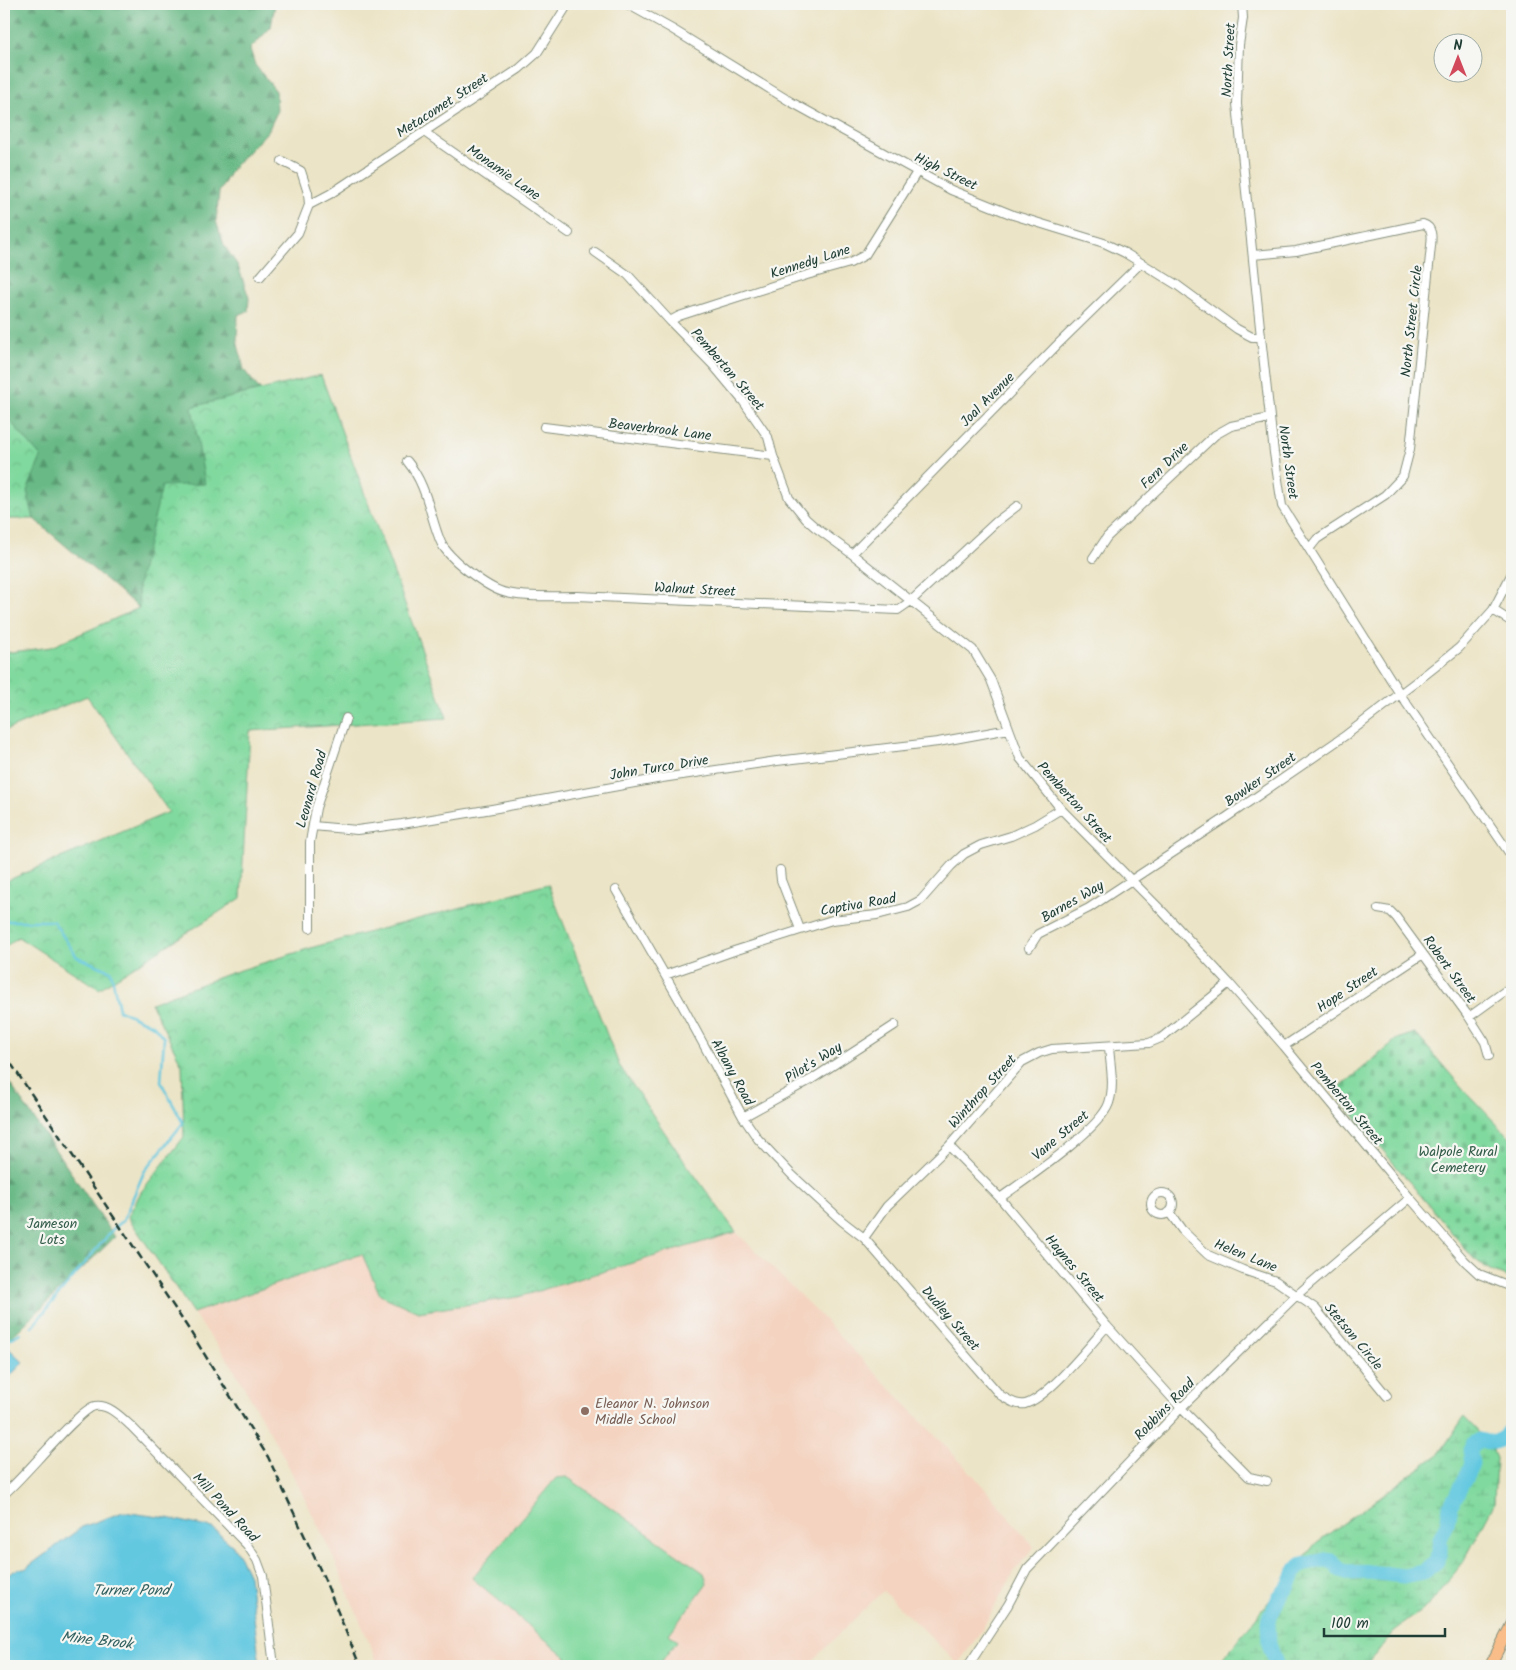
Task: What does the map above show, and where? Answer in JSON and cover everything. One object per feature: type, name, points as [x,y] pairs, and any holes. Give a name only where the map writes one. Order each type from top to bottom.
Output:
[{"type":"main road","points":[[1490,1666],[1512,1623]]},
{"type":"street","name":"Metacomet Street","points":[[309,205],[330,194],[519,69],[537,53],[568,4]]},
{"type":"street","name":"High Street","points":[[627,4],[671,28],[791,102],[951,190],[1013,215],[1104,243],[1125,253],[1177,285],[1237,329],[1252,338],[1261,338]]},
{"type":"street","name":"North Street","points":[[1242,4],[1243,18],[1239,45],[1237,104],[1261,338],[1282,506],[1400,694],[1512,858]]},
{"type":"street","name":"Monamie Lane","points":[[424,132],[569,233]]},
{"type":"street","points":[[260,277],[298,233],[309,205],[308,193],[301,171],[282,160]]},
{"type":"street","name":"Kennedy Lane","points":[[670,321],[709,306],[850,263],[866,255],[917,172]]},
{"type":"street","name":"North Street Circle","points":[[1253,255],[1296,251],[1423,224],[1431,231],[1410,449],[1403,476],[1385,495],[1317,539],[1309,550]]},
{"type":"street","name":"Pemberton Street","points":[[595,252],[628,275],[743,401],[768,437],[772,456],[789,498],[815,528],[852,554],[973,650],[991,680],[1020,758],[1061,809],[1229,984],[1284,1046],[1410,1198],[1479,1274],[1512,1288]]},
{"type":"street","name":"Joal Avenue","points":[[852,554],[1058,344],[1141,263]]},
{"type":"street","name":"Fern Drive","points":[[1093,558],[1108,537],[1215,435],[1231,426],[1270,418]]},
{"type":"street","name":"Beaverbrook Lane","points":[[544,427],[772,456]]},
{"type":"street","name":"Walnut Street","points":[[408,461],[422,484],[443,548],[455,562],[502,592],[537,596],[586,596],[894,610],[903,608],[996,522],[1017,506]]},
{"type":"street","name":"Bowker Street","points":[[1131,880],[1346,735],[1459,648],[1493,610],[1512,573]]},
{"type":"street","points":[[1493,610],[1512,622]]},
{"type":"street","name":"Leonard Road","points":[[310,928],[310,842],[316,808],[346,718]]},
{"type":"street","name":"John Turco Drive","points":[[313,826],[357,830],[393,825],[672,777],[777,761],[938,742],[1009,729]]},
{"type":"street","name":"Captiva Road","points":[[665,975],[832,920],[877,914],[908,907],[921,900],[964,854],[980,845],[1011,836],[1036,825],[1061,809]]},
{"type":"street","points":[[780,870],[781,880],[800,929]]},
{"type":"street","name":"Barnes Way","points":[[1029,948],[1038,934],[1089,908],[1131,880]]},
{"type":"street","name":"Albany Road","points":[[616,890],[743,1117],[758,1138],[792,1175],[842,1221],[864,1238]]},
{"type":"street","name":"Robert Street","points":[[1378,909],[1390,911],[1396,917],[1469,1017],[1485,1042],[1489,1056]]},
{"type":"street","name":"Hope Street","points":[[1284,1046],[1423,954]]},
{"type":"street","name":"Winthrop Street","points":[[864,1238],[887,1206],[948,1146],[1022,1062],[1039,1052],[1052,1049],[1110,1046],[1149,1042],[1161,1038],[1229,984]]},
{"type":"street","points":[[1469,1017],[1512,986]]},
{"type":"street","name":"Pilot's Way","points":[[743,1117],[812,1079],[894,1025]]},
{"type":"street","name":"Vane Street","points":[[1000,1198],[1073,1143],[1104,1114],[1109,1103],[1112,1087],[1110,1046]]},
{"type":"street","name":"Haynes Street","points":[[948,1146],[1000,1198],[1108,1326],[1181,1408],[1248,1477],[1266,1481]]},
{"type":"street","name":"Robbins Road","points":[[968,1666],[1008,1605],[1027,1569],[1181,1408],[1298,1294],[1410,1198]]},
{"type":"street","name":"Helen Lane","points":[[1169,1212],[1182,1230],[1208,1255],[1243,1270],[1276,1281],[1298,1294]]},
{"type":"street","name":"Dudley Street","points":[[864,1238],[1000,1395],[1012,1403],[1025,1404],[1052,1386],[1108,1326]]},
{"type":"street","name":"Stetson Circle","points":[[1298,1294],[1315,1308],[1387,1396]]},
{"type":"street","name":"Mill Pond Road","points":[[4,1494],[79,1416],[93,1406],[105,1406],[131,1426],[247,1545],[257,1560],[263,1576],[274,1666]]},
{"type":"shaded area","name":"Eleanor N. Johnson Middle School","points":[[736,1232],[811,1306],[975,1477],[1034,1547],[1016,1569],[981,1631],[958,1664],[883,1591],[807,1666],[379,1666],[331,1552],[285,1459],[231,1364],[193,1313],[362,1254],[380,1295],[518,1297]]},
{"type":"green space","points":[[4,4],[275,4],[271,27],[250,49],[255,65],[276,91],[277,112],[268,131],[232,169],[219,192],[216,221],[224,245],[238,266],[249,298],[248,311],[238,315],[237,340],[244,370],[260,390],[193,407],[205,484],[138,585],[139,608],[34,519],[27,491],[41,457],[4,414]]},
{"type":"green space","points":[[321,375],[447,718],[250,731],[241,898],[99,989],[18,937],[4,948],[4,882],[169,812],[87,696],[4,731],[4,653],[51,647],[139,608],[138,585],[162,486],[205,484],[192,407]]},
{"type":"green space","points":[[4,414],[41,457],[27,491],[34,519],[4,519]]},
{"type":"green space","points":[[548,884],[619,1065],[680,1155],[736,1232],[518,1297],[418,1312],[380,1295],[362,1254],[193,1313],[128,1217],[141,1192],[184,1137],[182,1065],[151,1003],[228,974],[314,947]]},
{"type":"green space","name":"Walpole Rural Cemetery","points":[[1415,1033],[1465,1091],[1512,1140],[1512,1279],[1493,1272],[1474,1259],[1338,1097],[1336,1091],[1397,1039]]},
{"type":"green space","name":"Jameson Lots","points":[[4,1075],[115,1237],[4,1344]]},
{"type":"green space","points":[[1464,1417],[1489,1443],[1496,1458],[1494,1504],[1464,1561],[1430,1604],[1393,1632],[1366,1666],[1245,1666],[1221,1661],[1316,1543],[1439,1454]]},
{"type":"green space","points":[[567,1477],[704,1573],[707,1583],[669,1634],[677,1641],[658,1666],[577,1666],[472,1578],[556,1478]]},
{"type":"water","points":[[4,1344],[23,1362],[4,1383]]},
{"type":"water","name":"Turner Pond","points":[[123,1512],[167,1518],[212,1528],[233,1546],[249,1576],[260,1666],[4,1666],[4,1577],[18,1569],[25,1569],[82,1527]]},
{"type":"waterway","name":"Mine Brook","points":[[4,921],[53,921],[77,957],[111,971],[119,1010],[154,1026],[164,1038],[161,1082],[183,1123],[144,1172],[123,1221],[113,1229],[32,1327]]},
{"type":"waterway","name":"Mine Brook","points":[[4,1343],[20,1333]]},
{"type":"waterway","points":[[1277,1666],[1269,1644],[1268,1622],[1279,1597],[1289,1586],[1296,1570],[1302,1565],[1325,1560],[1332,1561],[1340,1570],[1350,1573],[1369,1572],[1404,1576],[1423,1572],[1435,1563],[1440,1553],[1440,1539],[1447,1524],[1450,1506],[1472,1464],[1470,1451],[1473,1444],[1480,1440],[1486,1442],[1498,1441],[1512,1429]]},
{"type":"railway","points":[[4,1053],[190,1331],[268,1457],[324,1578],[360,1666]]},
{"type":"place","name":"Eleanor N. Johnson Middle School","points":[[585,1411]]}]
